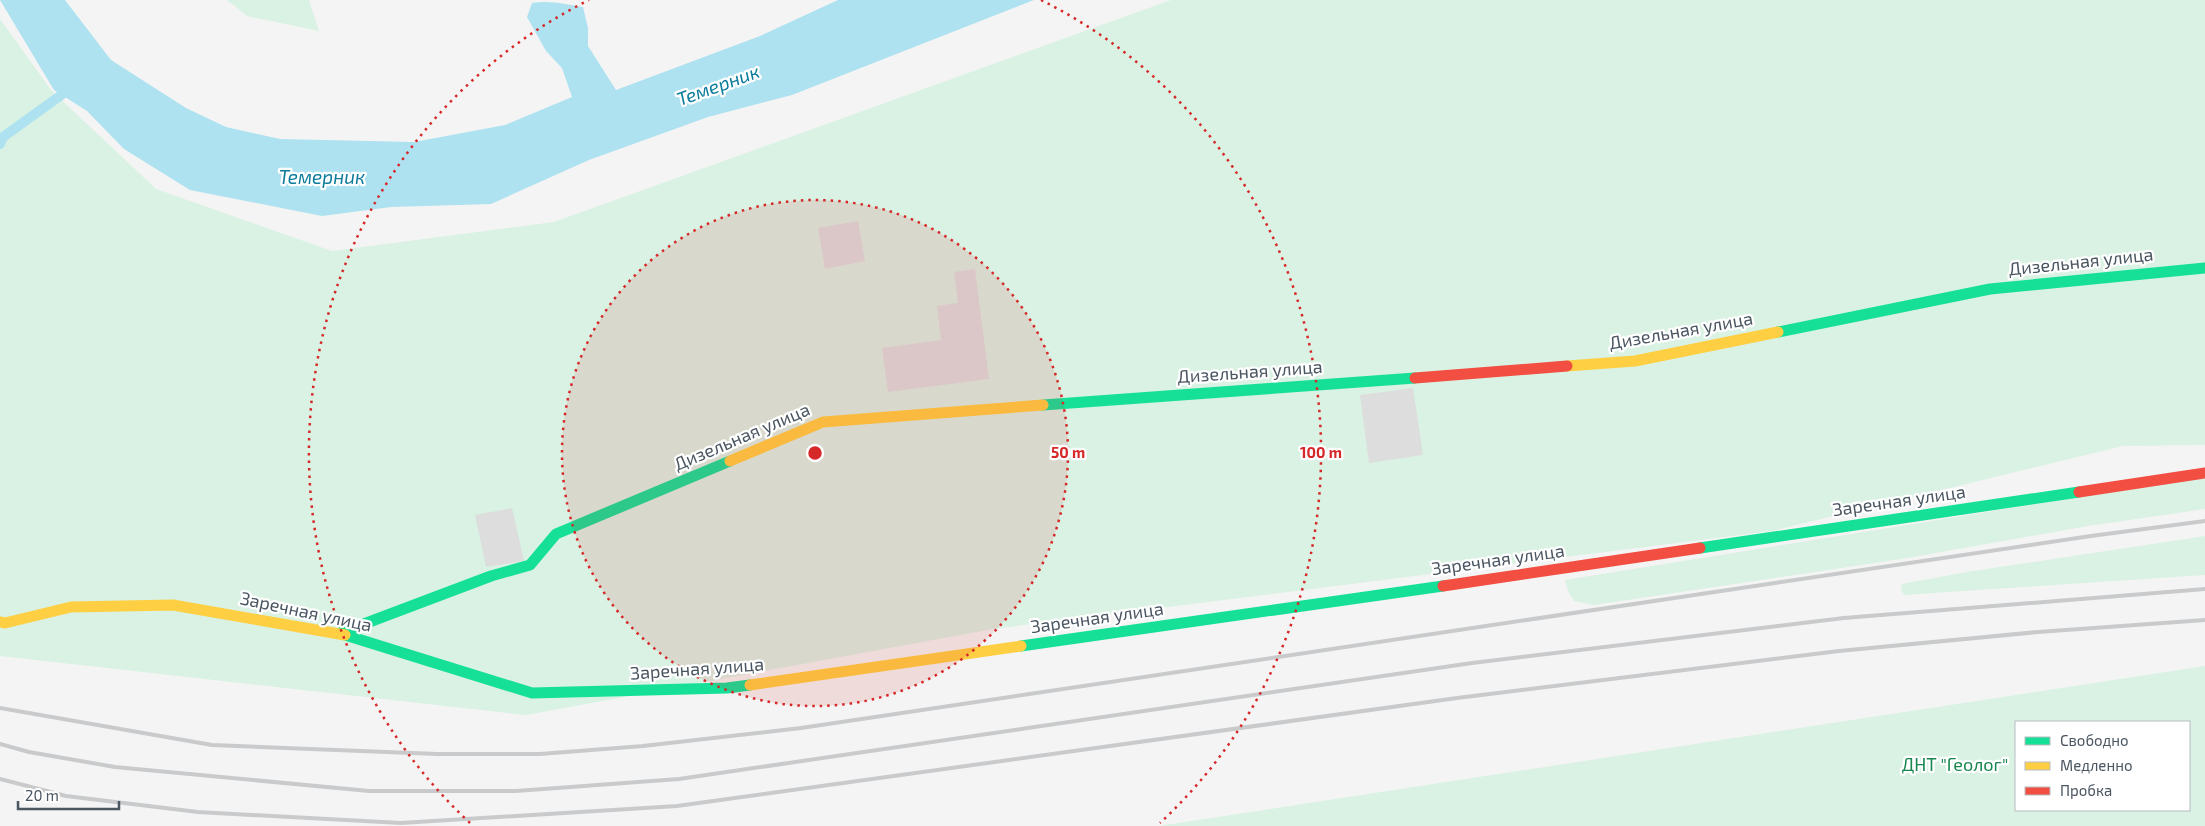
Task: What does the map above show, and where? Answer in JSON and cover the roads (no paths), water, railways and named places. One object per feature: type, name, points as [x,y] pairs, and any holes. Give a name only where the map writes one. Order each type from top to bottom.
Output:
[{"type":"street","name":"Дизельная улица","points":[[340,633],[491,576],[530,565],[556,534],[823,422],[1635,361],[1990,289],[2205,268]]},
{"type":"street","name":"Заречная улица","points":[[0,622],[5,623],[71,607],[173,605],[340,633],[532,693],[727,688],[1281,610],[2205,473]]},
{"type":"water","name":"Темерник","points":[[0,0],[65,0],[111,60],[186,108],[226,127],[280,139],[414,142],[505,125],[572,97],[562,68],[546,51],[527,17],[532,3],[551,2],[583,7],[588,28],[588,46],[616,90],[760,36],[838,0],[1034,0],[792,95],[708,117],[589,160],[491,204],[391,207],[322,216],[190,190],[124,149],[87,111],[54,90]]},
{"type":"waterway","points":[[0,144],[3,137],[71,88]]},
{"type":"railway","points":[[0,708],[212,745],[437,754],[540,754],[643,746],[801,728],[2091,536],[2205,521]]},
{"type":"railway","points":[[0,744],[29,752],[115,767],[369,791],[516,791],[679,779],[1472,663],[1844,618],[2205,589]]},
{"type":"railway","points":[[0,779],[66,796],[198,812],[401,823],[677,806],[1457,698],[1839,651],[2038,632],[2205,620]]},
{"type":"park label","name":"ДНТ \"Геолог\"","points":[[1955,765]]}]
